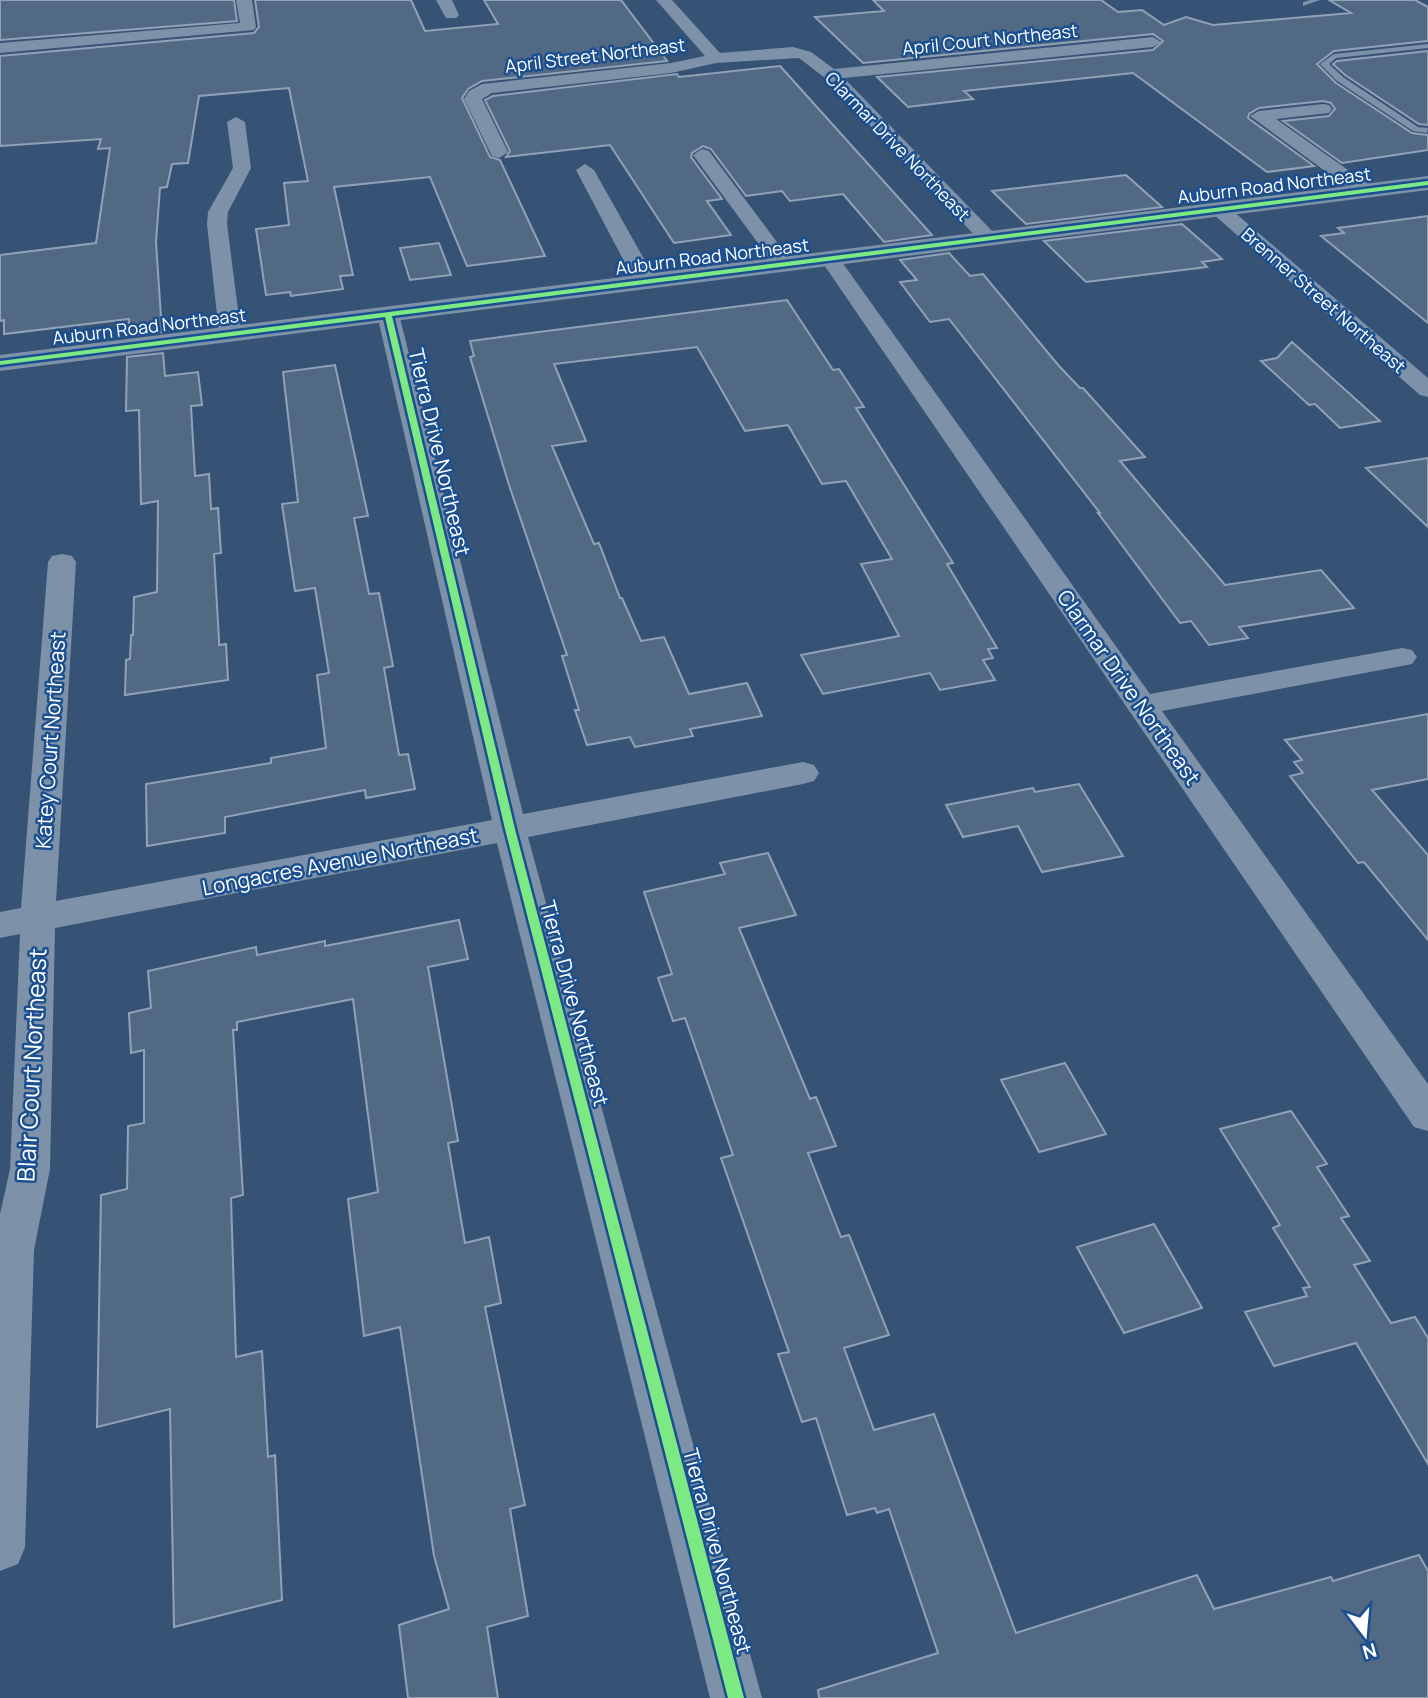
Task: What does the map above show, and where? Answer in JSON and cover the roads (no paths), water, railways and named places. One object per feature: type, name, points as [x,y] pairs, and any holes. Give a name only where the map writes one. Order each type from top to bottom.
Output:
[{"type":"street","points":[[0,48],[248,26],[244,0]]},
{"type":"street","points":[[443,0],[452,15]]},
{"type":"street","points":[[664,0],[716,58]]},
{"type":"street","name":"April Court Northeast","points":[[831,74],[1153,42]]},
{"type":"street","name":"Clarmar Drive Northeast","points":[[716,58],[793,51],[805,55],[831,74],[989,239]]},
{"type":"street","name":"April Street Northeast","points":[[499,152],[473,99],[478,92],[505,85],[671,68],[716,58]]},
{"type":"street","points":[[1323,109],[1259,116],[1365,191]]},
{"type":"street","points":[[230,333],[217,225],[218,212],[243,168],[236,122]]},
{"type":"street","points":[[702,155],[784,265]]},
{"type":"street","points":[[585,170],[646,282]]},
{"type":"street","name":"Auburn Road Northeast","points":[[0,363],[1365,191],[1424,188]]},
{"type":"street","name":"Brenner Street Northeast","points":[[1220,210],[1428,390]]},
{"type":"street","name":"Clarmar Drive Northeast","points":[[830,259],[1428,1115]]},
{"type":"street","name":"Tierra Drive Northeast","points":[[388,314],[510,829],[736,1698]]},
{"type":"street","name":"Katey Court Northeast","points":[[19,921],[62,562]]},
{"type":"street","points":[[1142,705],[1402,657]]},
{"type":"street","name":"Longacres Avenue Northeast","points":[[19,921],[803,773]]},
{"type":"street","name":"Blair Court Northeast","points":[[1,1547],[13,1250],[30,1169],[19,921]]},
{"type":"lane","points":[[1307,4],[1316,0]]},
{"type":"lane","points":[[1427,130],[1416,129],[1339,79],[1324,64],[1334,56],[1428,46]]}]
